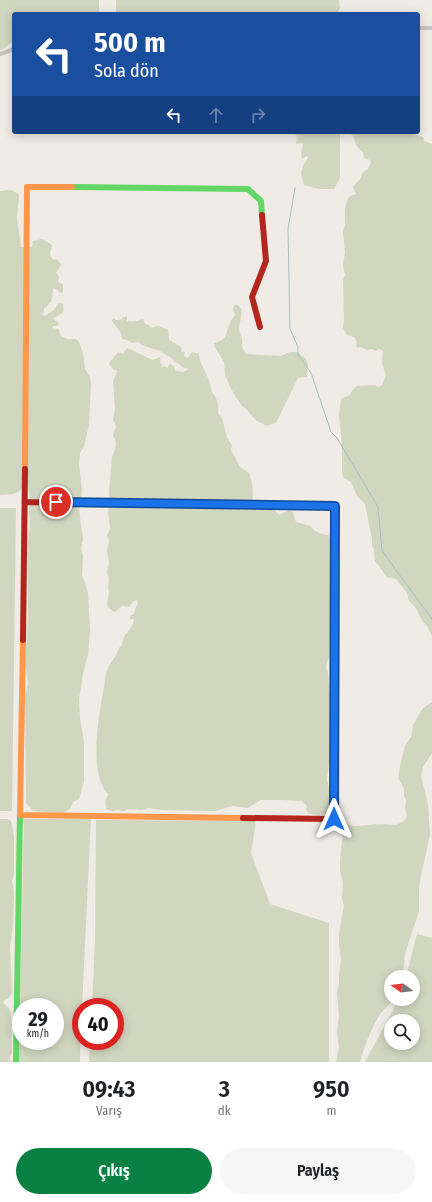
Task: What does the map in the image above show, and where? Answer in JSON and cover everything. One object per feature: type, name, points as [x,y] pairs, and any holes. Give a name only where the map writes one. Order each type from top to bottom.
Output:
[{"type":"street","points":[[420,28],[432,28]]},
{"type":"street","points":[[0,54],[12,50]]},
{"type":"street","points":[[16,1062],[25,502],[27,187],[248,189],[261,201],[264,226],[266,261],[252,297],[260,327]]},
{"type":"street","points":[[20,815],[334,819],[335,506],[25,502]]},
{"type":"green space","points":[[0,0],[99,0],[99,12],[12,12],[12,43],[0,50]]},
{"type":"green space","points":[[116,0],[339,0],[340,8],[338,12],[116,12]]},
{"type":"green space","points":[[295,134],[340,134],[340,178],[334,189],[319,189],[304,185],[301,173],[308,158],[307,156],[302,159],[301,154],[303,144],[296,143],[298,137]]},
{"type":"green space","points":[[351,134],[415,134],[423,137],[424,141],[432,144],[432,636],[415,607],[409,601],[407,593],[396,579],[387,577],[375,561],[365,504],[357,496],[351,482],[344,478],[342,474],[342,447],[339,415],[341,399],[350,395],[353,389],[357,386],[375,385],[378,387],[382,385],[386,375],[382,364],[383,351],[379,349],[376,351],[356,347],[357,342],[354,337],[347,335],[343,328],[343,280],[345,275],[343,266],[345,252],[343,233],[345,208],[348,198],[356,194],[353,187],[360,179],[363,172],[368,169],[371,162],[370,160],[364,158],[363,152],[357,146],[354,137]]},
{"type":"green space","points":[[10,190],[19,195],[17,218],[21,247],[32,247],[33,241],[42,239],[52,245],[50,254],[53,260],[57,259],[61,265],[56,273],[59,276],[58,282],[63,284],[63,292],[60,293],[58,290],[53,288],[52,300],[41,314],[45,316],[54,310],[59,303],[63,304],[64,310],[62,313],[53,319],[59,323],[58,326],[53,326],[52,328],[59,329],[60,335],[67,339],[76,339],[79,342],[83,353],[85,369],[90,377],[91,383],[89,425],[84,446],[80,453],[79,463],[82,491],[79,510],[83,539],[81,549],[83,555],[82,576],[88,593],[90,631],[88,655],[79,699],[80,718],[84,741],[84,781],[79,799],[73,802],[70,809],[63,813],[33,811],[26,803],[25,698],[28,683],[25,665],[28,618],[28,542],[30,497],[28,488],[22,488],[20,491],[15,493],[0,495],[0,191]]},
{"type":"green space","points":[[235,304],[242,310],[239,330],[242,339],[242,347],[246,354],[281,356],[290,352],[297,352],[305,358],[308,364],[307,377],[298,378],[276,423],[267,426],[257,421],[242,406],[231,389],[225,375],[224,362],[214,346],[214,343],[219,342],[225,336],[235,315],[233,308]]},
{"type":"green space","points":[[123,317],[127,317],[127,321],[143,319],[145,324],[149,325],[150,328],[158,326],[168,330],[169,340],[182,348],[181,352],[185,352],[184,356],[188,358],[192,352],[199,354],[201,363],[210,381],[211,391],[217,401],[218,413],[222,418],[227,437],[232,446],[231,450],[240,467],[249,473],[252,482],[253,498],[250,510],[259,509],[264,506],[272,507],[279,515],[289,510],[293,512],[297,522],[310,526],[321,534],[328,535],[333,538],[333,551],[331,558],[332,599],[330,640],[329,657],[326,666],[330,695],[330,756],[327,780],[330,790],[330,801],[329,809],[325,814],[318,816],[308,813],[306,809],[307,806],[302,801],[283,800],[261,800],[248,808],[232,806],[215,811],[161,810],[149,808],[142,810],[129,809],[124,811],[112,811],[106,809],[105,802],[108,794],[102,785],[98,772],[97,743],[106,672],[121,646],[124,637],[133,624],[134,619],[130,619],[130,616],[134,614],[138,601],[134,601],[129,607],[122,606],[115,612],[108,608],[107,604],[109,592],[109,579],[107,572],[109,563],[107,551],[109,542],[107,535],[110,529],[108,510],[110,503],[109,492],[112,457],[116,442],[113,436],[116,426],[113,420],[115,409],[113,383],[118,371],[114,370],[109,364],[118,352],[123,354],[127,348],[153,360],[160,357],[162,368],[164,366],[168,368],[169,364],[174,366],[175,371],[183,372],[189,369],[182,367],[160,351],[142,345],[138,342],[131,343],[130,341],[122,339],[121,333],[112,321],[113,318],[116,320],[121,320]]},
{"type":"green space","points":[[0,508],[16,508],[12,811],[0,811]]},
{"type":"green space","points":[[432,702],[432,753],[423,767],[421,776],[428,804],[430,835],[420,880],[419,911],[405,954],[404,970],[384,970],[384,1006],[388,1006],[376,1021],[360,1062],[336,1062],[339,1047],[337,1033],[339,1016],[337,994],[341,958],[339,933],[344,906],[342,898],[343,883],[340,870],[343,831],[348,825],[396,825],[404,821],[407,816],[405,808],[406,800],[404,796],[404,789],[398,778],[400,766],[405,746],[411,737],[413,725],[423,708]]},
{"type":"green space","points":[[0,819],[7,819],[11,821],[14,836],[14,874],[12,881],[14,892],[13,927],[10,947],[12,993],[3,1003],[9,1008],[11,1015],[12,1053],[9,1059],[12,1062],[0,1062]]},
{"type":"green space","points":[[24,819],[91,819],[82,998],[72,998],[72,1050],[80,1050],[80,1062],[19,1062],[19,1050],[64,1050],[64,998],[20,998]]},
{"type":"green space","points":[[96,820],[256,821],[251,853],[270,904],[329,923],[329,1062],[89,1062],[90,1050],[124,1050],[124,998],[92,998],[95,940]]},
{"type":"green space","points":[[417,934],[432,938],[432,1062],[365,1062],[384,1027],[384,1050],[420,1050],[420,1014],[391,1014],[395,1006],[420,1006],[420,970],[408,970]]},
{"type":"waterway","points":[[295,188],[288,229],[290,329],[298,347],[298,354],[311,373],[331,432],[337,438],[378,507],[382,551],[432,619]]},
{"type":"traffic: fast","points":[[72,187],[248,189],[261,201],[262,215]]},
{"type":"traffic: fast","points":[[270,505],[335,506],[335,611]]},
{"type":"traffic: fast","points":[[16,1062],[20,814]]},
{"type":"traffic: slow","points":[[25,469],[27,187],[72,187]]},
{"type":"traffic: slow","points":[[20,814],[23,640]]},
{"type":"traffic: slow","points":[[20,815],[243,818]]},
{"type":"traffic: jam","points":[[260,327],[252,297],[266,261],[262,215]]},
{"type":"traffic: jam","points":[[23,640],[25,469]]},
{"type":"traffic: jam","points":[[25,502],[270,505]]},
{"type":"traffic: jam","points":[[243,818],[334,819],[335,611]]},
{"type":"route","points":[[56,502],[335,506],[334,819]]}]
